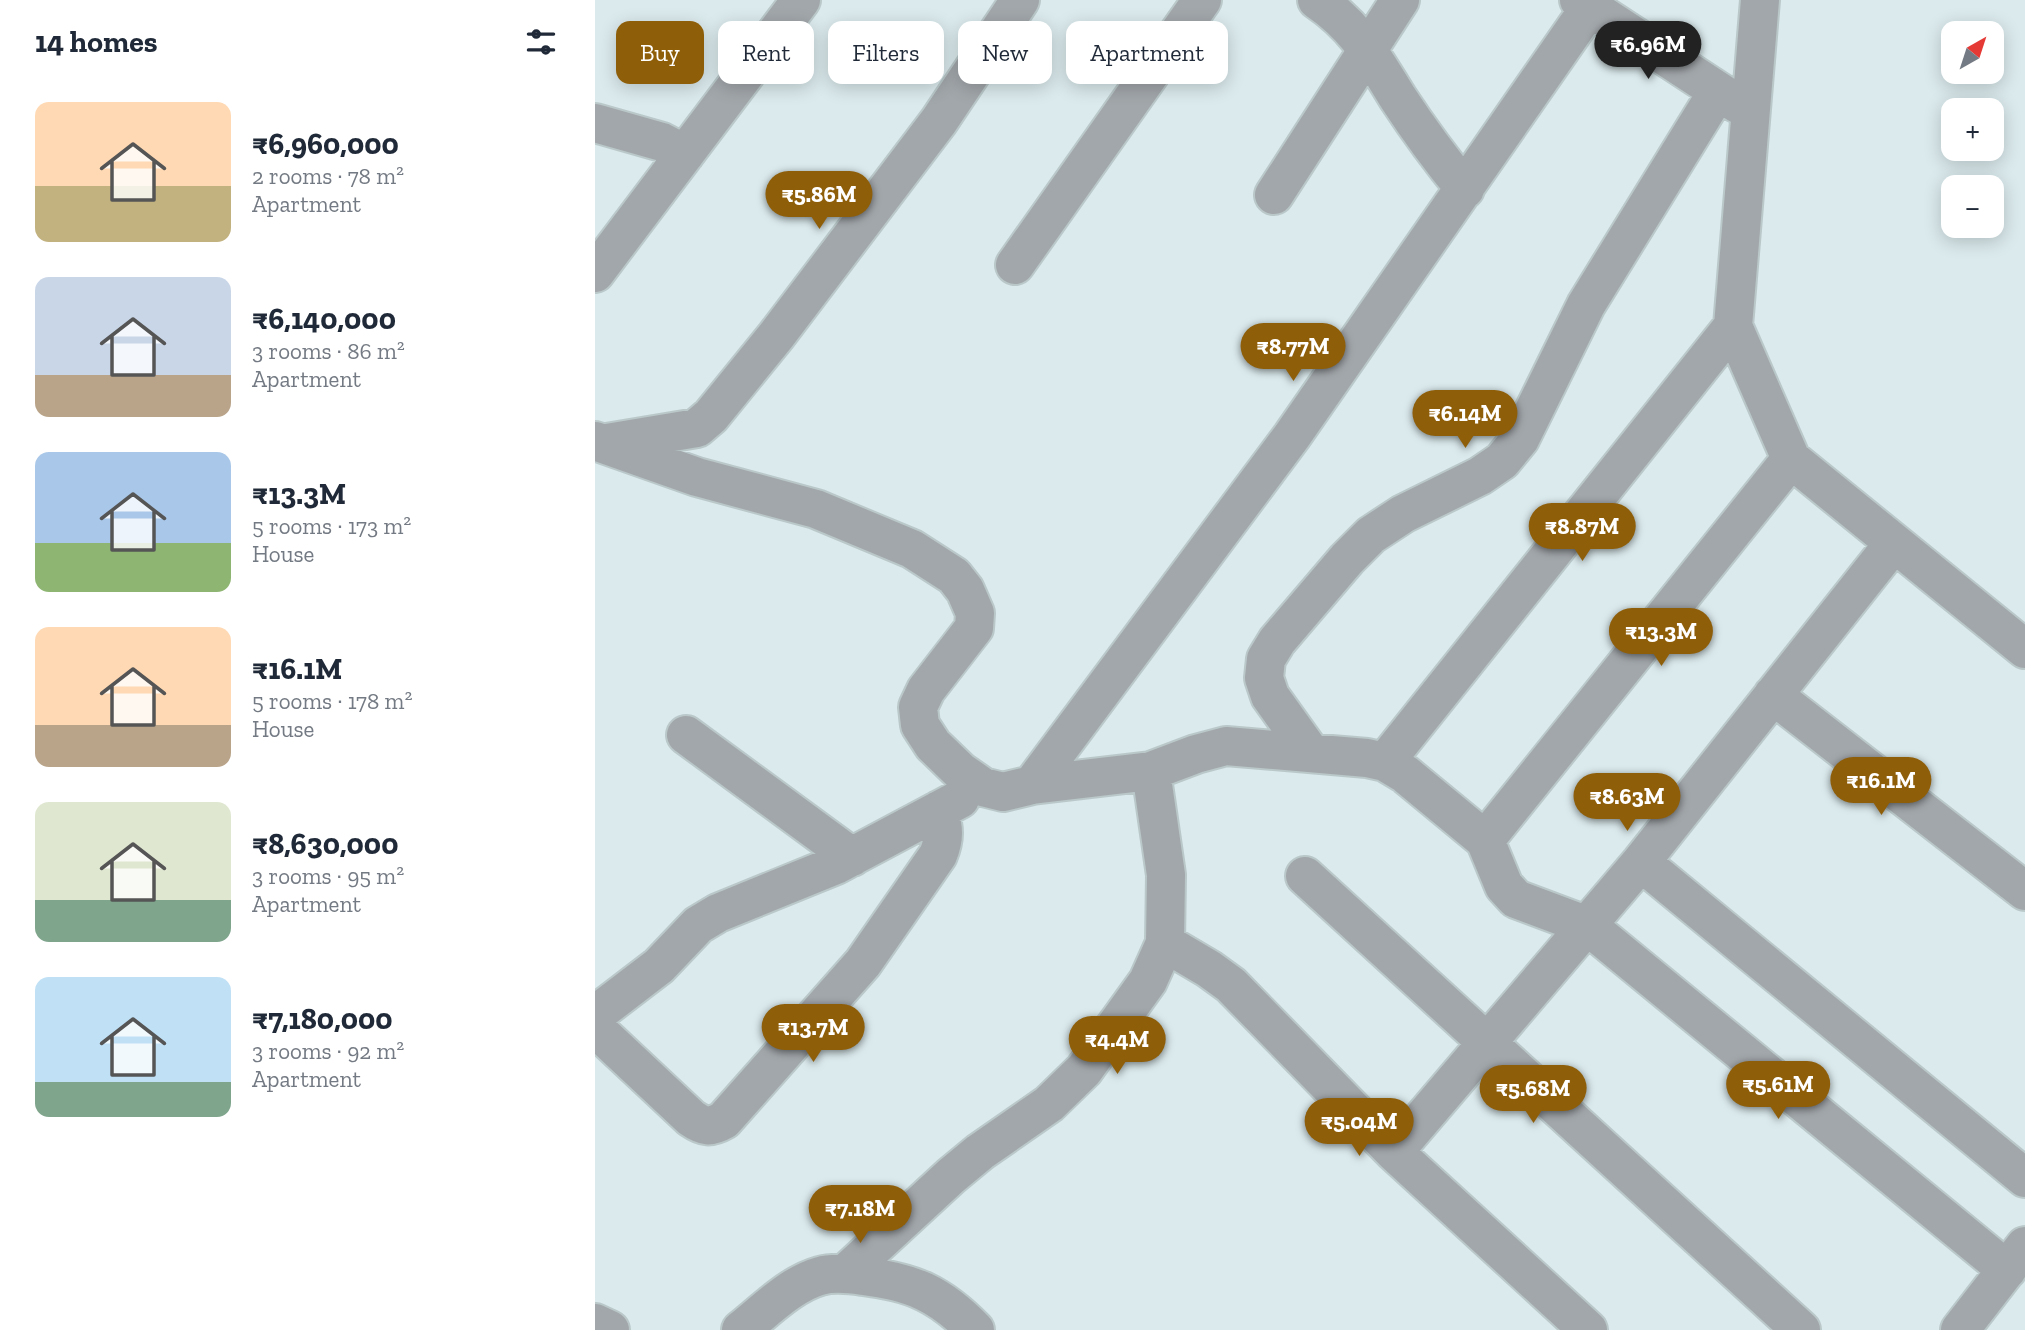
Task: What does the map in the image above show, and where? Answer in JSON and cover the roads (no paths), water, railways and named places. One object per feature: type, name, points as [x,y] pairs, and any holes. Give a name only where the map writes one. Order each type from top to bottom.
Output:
[{"type":"street","points":[[595,273],[801,0]]},
{"type":"street","points":[[599,442],[697,428],[711,416],[776,336],[939,121],[1020,0]]},
{"type":"street","points":[[1015,265],[1202,0]]},
{"type":"street","points":[[1317,0],[1339,15],[1369,49],[1429,144],[1465,189]]},
{"type":"street","points":[[1274,195],[1400,0]]},
{"type":"street","points":[[1761,0],[1733,326],[1791,459],[2025,649]]},
{"type":"street","points":[[1032,785],[1292,436],[1465,189],[1584,4],[1750,112]]},
{"type":"street","points":[[1310,752],[1270,696],[1264,678],[1266,659],[1277,641],[1371,535],[1403,514],[1480,476],[1502,461],[1520,439],[1587,305],[1718,91]]},
{"type":"street","points":[[595,123],[662,142],[685,154]]},
{"type":"street","points":[[1385,762],[1733,326]]},
{"type":"street","points":[[599,442],[697,477],[816,509],[912,548],[954,576],[965,590],[975,613],[974,628],[926,690],[918,707],[920,725],[933,745],[960,771],[983,787],[1003,792],[1032,785],[1151,771],[1226,746],[1367,758],[1385,762],[1405,774],[1485,840],[1504,886],[1516,899],[1588,926],[2016,1258],[1960,1330]]},
{"type":"street","points":[[1485,840],[1791,459]]},
{"type":"street","points":[[1394,1152],[1641,862],[1894,543]]},
{"type":"street","points":[[1773,695],[2025,891]]},
{"type":"street","points":[[686,735],[852,857]]},
{"type":"street","points":[[846,1273],[951,1175],[1049,1104],[1084,1070],[1148,981],[1165,943],[1166,875],[1151,771]]},
{"type":"street","points":[[595,1015],[650,974],[698,925],[718,913],[741,906],[852,857],[983,787]]},
{"type":"street","points":[[595,1028],[691,1118],[702,1125],[712,1126],[724,1120],[863,963],[938,855],[944,841],[939,810]]},
{"type":"street","points":[[1641,862],[2025,1178]]},
{"type":"street","points":[[1305,876],[1801,1330]]},
{"type":"street","points":[[1165,943],[1209,968],[1231,985],[1394,1152],[1588,1330]]},
{"type":"street","points":[[741,1330],[796,1288],[821,1275],[846,1273],[898,1280],[939,1297],[975,1330]]},
{"type":"street","points":[[595,1322],[610,1330]]}]
